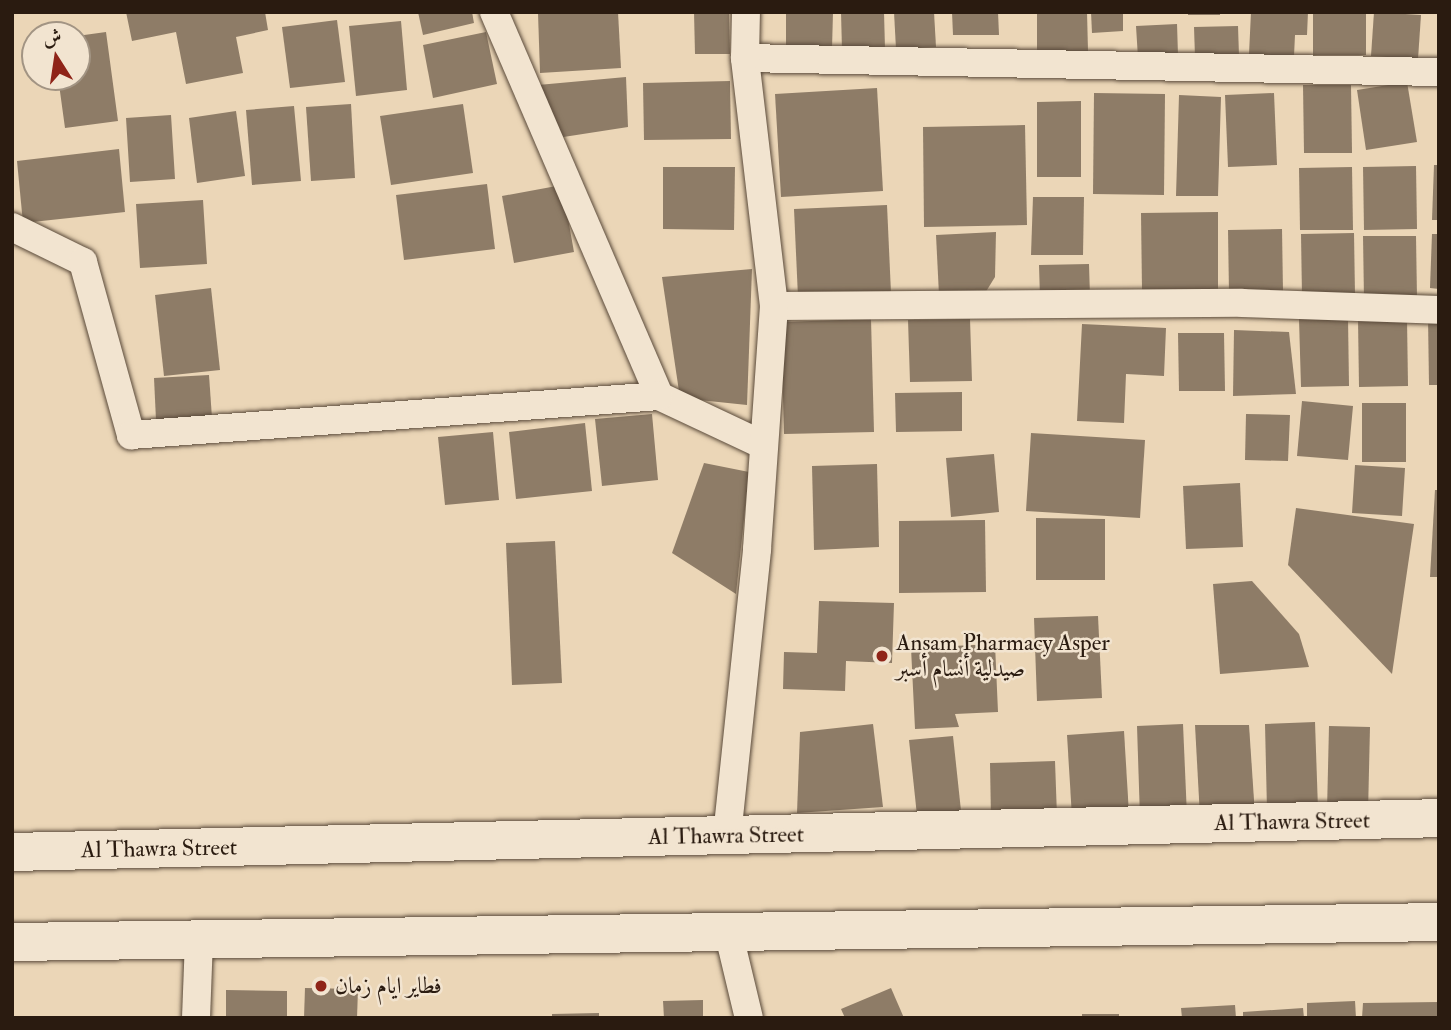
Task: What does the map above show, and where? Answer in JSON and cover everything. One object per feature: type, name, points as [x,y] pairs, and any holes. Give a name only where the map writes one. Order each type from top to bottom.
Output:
[{"type":"main road","name":"Al Thawra Street","points":[[12,852],[1439,818]]},
{"type":"main road","points":[[12,942],[729,935],[1439,922]]},
{"type":"street","points":[[494,12],[659,396]]},
{"type":"street","points":[[727,836],[757,549],[774,306],[745,58],[746,12]]},
{"type":"street","points":[[745,58],[1439,72]]},
{"type":"street","points":[[12,228],[83,262],[131,435],[659,396],[763,446]]},
{"type":"street","points":[[774,306],[1241,303],[1439,310]]},
{"type":"street","points":[[729,935],[749,1018]]},
{"type":"street","points":[[196,1018],[199,941]]},
{"type":"building","points":[[126,12],[265,12],[268,30],[236,37],[243,73],[186,84],[176,32],[132,41]]},
{"type":"building","points":[[418,12],[472,12],[474,23],[423,35]]},
{"type":"building","points":[[618,12],[621,68],[540,73],[538,13]]},
{"type":"building","points":[[694,12],[729,12],[730,54],[695,54]]},
{"type":"building","points":[[786,12],[833,12],[832,49],[786,49]]},
{"type":"building","points":[[841,12],[884,12],[885,49],[842,50]]},
{"type":"building","points":[[894,12],[934,12],[936,47],[896,49]]},
{"type":"building","points":[[952,12],[998,12],[999,35],[953,35]]},
{"type":"building","points":[[1037,12],[1087,12],[1088,51],[1037,52]]},
{"type":"building","points":[[1091,12],[1123,12],[1123,31],[1092,33]]},
{"type":"building","points":[[1188,12],[1220,12],[1220,15],[1188,15]]},
{"type":"building","points":[[1251,12],[1308,12],[1307,35],[1295,35],[1294,56],[1249,54]]},
{"type":"building","points":[[1313,12],[1366,12],[1366,55],[1313,55]]},
{"type":"building","points":[[1374,12],[1421,15],[1418,59],[1371,56]]},
{"type":"building","points":[[337,20],[345,82],[290,88],[282,27]]},
{"type":"building","points":[[401,21],[407,90],[356,96],[349,26]]},
{"type":"building","points":[[1177,24],[1178,55],[1138,58],[1136,26]]},
{"type":"building","points":[[1238,26],[1239,56],[1195,57],[1194,27]]},
{"type":"building","points":[[106,32],[118,121],[65,128],[60,91],[91,91],[91,34]]},
{"type":"building","points":[[486,32],[497,84],[433,98],[423,45]]},
{"type":"building","points":[[626,77],[628,127],[557,138],[538,85]]},
{"type":"building","points":[[730,81],[731,139],[644,140],[643,83]]},
{"type":"building","points":[[1407,82],[1417,142],[1366,150],[1357,90]]},
{"type":"building","points":[[1303,85],[1351,85],[1352,153],[1304,153]]},
{"type":"building","points":[[877,88],[883,191],[781,197],[775,94]]},
{"type":"building","points":[[1094,93],[1165,94],[1164,195],[1093,194]]},
{"type":"building","points":[[1274,93],[1277,165],[1228,167],[1225,95]]},
{"type":"building","points":[[1179,95],[1221,97],[1218,196],[1176,196]]},
{"type":"building","points":[[1081,101],[1081,177],[1037,177],[1037,102]]},
{"type":"building","points":[[351,104],[355,178],[311,181],[306,107]]},
{"type":"building","points":[[463,104],[473,173],[391,185],[380,116]]},
{"type":"building","points":[[294,106],[301,181],[252,185],[246,110]]},
{"type":"building","points":[[236,111],[245,176],[197,183],[189,118]]},
{"type":"building","points":[[171,115],[175,179],[130,182],[126,118]]},
{"type":"building","points":[[1025,125],[1027,225],[924,227],[923,127]]},
{"type":"building","points":[[119,149],[125,212],[23,223],[17,161]]},
{"type":"building","points":[[1434,165],[1439,165],[1439,220],[1432,220]]},
{"type":"building","points":[[1416,166],[1417,229],[1364,230],[1363,167]]},
{"type":"building","points":[[663,167],[735,167],[734,230],[663,229]]},
{"type":"building","points":[[1352,167],[1353,230],[1300,230],[1299,168]]},
{"type":"building","points":[[487,184],[495,249],[404,260],[396,195]]},
{"type":"building","points":[[562,185],[574,252],[514,263],[502,196]]},
{"type":"building","points":[[1033,197],[1084,197],[1083,255],[1031,255]]},
{"type":"building","points":[[203,200],[207,264],[140,268],[136,204]]},
{"type":"building","points":[[887,205],[891,293],[798,297],[794,209]]},
{"type":"building","points":[[1218,212],[1218,289],[1142,290],[1141,213]]},
{"type":"building","points":[[1282,229],[1283,292],[1229,293],[1228,230]]},
{"type":"building","points":[[996,232],[995,277],[982,298],[939,295],[936,235]]},
{"type":"building","points":[[1354,233],[1355,295],[1302,296],[1301,234]]},
{"type":"building","points":[[1432,234],[1439,234],[1439,289],[1430,288]]},
{"type":"building","points":[[1363,236],[1416,236],[1417,298],[1364,299]]},
{"type":"building","points":[[1089,264],[1090,297],[1040,298],[1039,265]]},
{"type":"building","points":[[752,269],[747,405],[680,398],[662,277]]},
{"type":"building","points":[[211,288],[220,370],[164,376],[155,295]]},
{"type":"building","points":[[1428,317],[1439,317],[1439,385],[1429,385]]},
{"type":"building","points":[[1348,318],[1349,386],[1301,387],[1299,319]]},
{"type":"building","points":[[871,319],[874,432],[784,434],[781,322]]},
{"type":"building","points":[[970,319],[972,381],[910,382],[908,320]]},
{"type":"building","points":[[1358,319],[1407,319],[1408,386],[1359,387]]},
{"type":"building","points":[[1082,324],[1166,328],[1164,376],[1126,374],[1124,423],[1077,421]]},
{"type":"building","points":[[1234,330],[1289,332],[1296,394],[1233,396]]},
{"type":"building","points":[[1178,333],[1224,333],[1225,391],[1179,391]]},
{"type":"building","points":[[209,375],[212,418],[156,420],[154,378]]},
{"type":"building","points":[[962,392],[962,431],[896,432],[895,393]]},
{"type":"building","points":[[1302,401],[1353,406],[1348,460],[1297,456]]},
{"type":"building","points":[[1362,403],[1406,403],[1406,462],[1362,462]]},
{"type":"building","points":[[652,414],[658,480],[602,486],[595,419]]},
{"type":"building","points":[[1246,414],[1290,415],[1288,461],[1245,460]]},
{"type":"building","points":[[585,423],[592,491],[516,499],[509,432]]},
{"type":"building","points":[[493,432],[499,500],[445,505],[438,437]]},
{"type":"building","points":[[1031,433],[1145,440],[1140,518],[1026,511]]},
{"type":"building","points":[[994,454],[999,512],[951,517],[946,458]]},
{"type":"building","points":[[704,463],[749,472],[736,594],[672,553]]},
{"type":"building","points":[[877,464],[879,547],[814,550],[812,466]]},
{"type":"building","points":[[1355,465],[1405,468],[1402,516],[1352,513]]},
{"type":"building","points":[[1240,483],[1243,547],[1186,549],[1183,486]]},
{"type":"building","points":[[1435,490],[1439,490],[1439,577],[1430,577]]},
{"type":"building","points":[[1296,508],[1414,524],[1392,674],[1288,565]]},
{"type":"building","points":[[1036,518],[1105,519],[1105,580],[1036,580]]},
{"type":"building","points":[[985,520],[986,592],[899,593],[899,521]]},
{"type":"building","points":[[555,541],[562,683],[512,685],[506,543]]},
{"type":"building","points":[[1252,581],[1299,634],[1309,667],[1220,674],[1213,584]]},
{"type":"building","points":[[819,601],[894,603],[892,663],[846,661],[845,691],[783,689],[784,652],[817,653]]},
{"type":"building","points":[[1098,616],[1102,698],[1037,701],[1034,618]]},
{"type":"building","points":[[995,644],[998,712],[955,714],[959,727],[915,729],[911,648]]},
{"type":"building","points":[[1315,722],[1318,809],[1267,810],[1265,724]]},
{"type":"building","points":[[873,724],[883,807],[797,813],[800,732]]},
{"type":"building","points":[[1183,724],[1187,816],[1140,818],[1137,726]]},
{"type":"building","points":[[1195,725],[1249,725],[1255,815],[1200,817]]},
{"type":"building","points":[[1329,726],[1370,727],[1368,813],[1327,811]]},
{"type":"building","points":[[1124,731],[1129,814],[1072,817],[1067,735]]},
{"type":"building","points":[[953,736],[962,820],[918,825],[909,740]]},
{"type":"building","points":[[1055,761],[1057,816],[991,819],[990,763]]},
{"type":"building","points":[[305,988],[358,989],[357,1018],[304,1018]]},
{"type":"building","points":[[891,988],[904,1018],[845,1018],[841,1009]]},
{"type":"building","points":[[226,990],[287,991],[287,1018],[226,1018]]},
{"type":"building","points":[[703,1000],[703,1018],[664,1018],[663,1001]]},
{"type":"building","points":[[1355,1001],[1356,1018],[1307,1018],[1307,1003]]},
{"type":"building","points":[[1439,1002],[1439,1018],[1362,1018],[1363,1003]]},
{"type":"building","points":[[1235,1005],[1236,1018],[1182,1018],[1181,1008]]},
{"type":"building","points":[[1303,1008],[1304,1018],[1243,1018],[1243,1012]]},
{"type":"building","points":[[599,1013],[599,1018],[552,1018],[552,1014]]},
{"type":"building","points":[[1082,1014],[1119,1014],[1119,1018],[1082,1018]]},
{"type":"place","name":"Ansam Pharmacy Asper صيدلية أنسام أسبر","points":[[882,656]]},
{"type":"place","name":"فطاير ايام زمان","points":[[321,986]]}]
